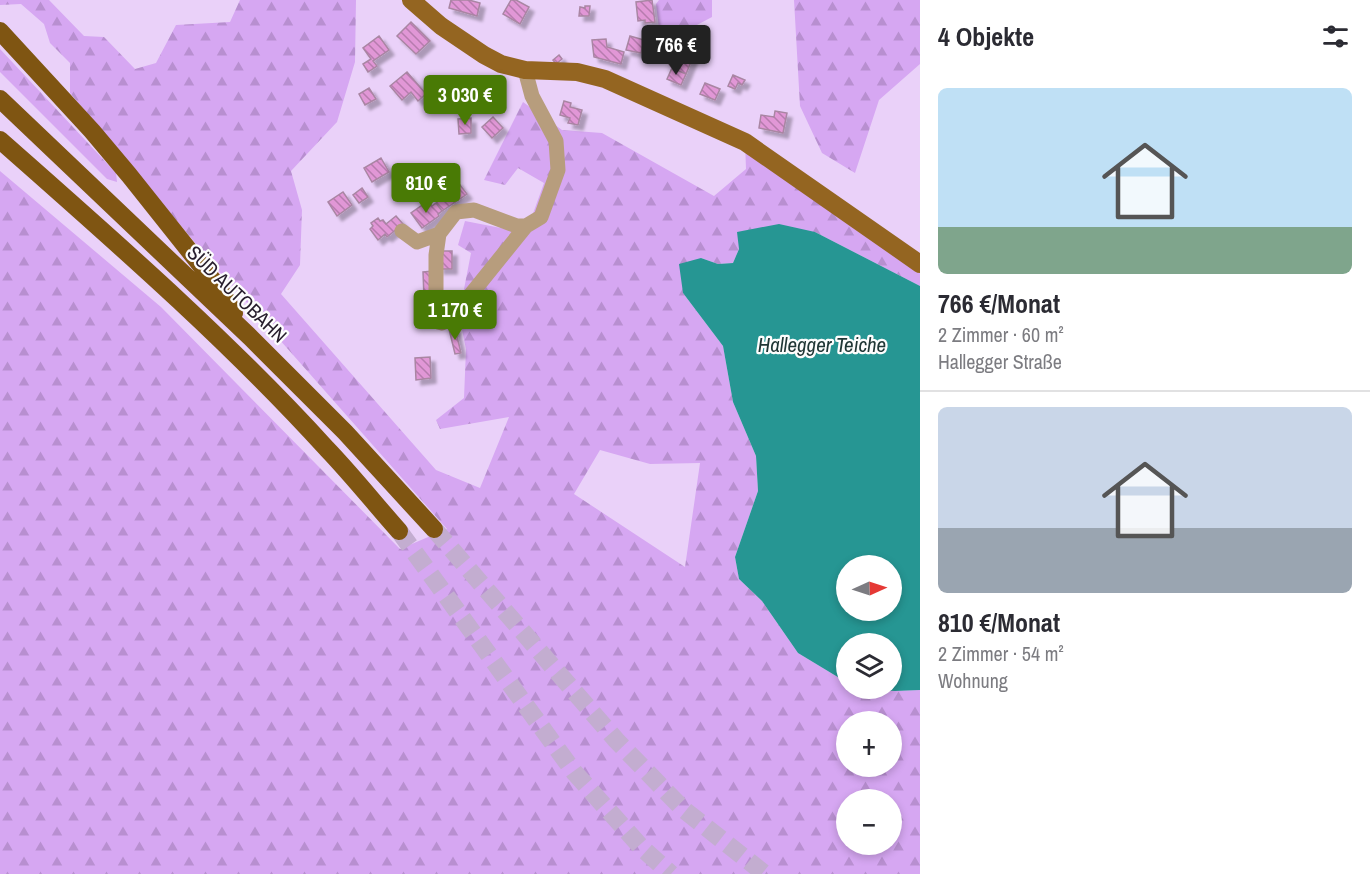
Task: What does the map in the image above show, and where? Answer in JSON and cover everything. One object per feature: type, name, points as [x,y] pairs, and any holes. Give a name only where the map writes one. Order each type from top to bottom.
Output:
[{"type":"highway","points":[[0,32],[129,174],[219,288],[250,337]]},
{"type":"highway","name":"SÜD AUTOBAHN","points":[[1,100],[250,337],[345,432],[434,529]]},
{"type":"highway","points":[[0,140],[128,253],[246,365],[327,449],[399,531]]},
{"type":"main road","points":[[411,0],[441,26],[484,56],[501,64],[525,70],[577,72],[605,79],[745,142],[920,264]]},
{"type":"street","points":[[525,70],[532,96],[556,141],[558,170],[541,217],[526,226],[451,318],[442,323],[438,322],[436,318],[436,255],[439,234],[456,212],[474,210],[517,226],[526,226]]},
{"type":"street","points":[[402,231],[417,242],[439,234]]},
{"type":"green space","points":[[0,0],[49,0],[84,36],[104,37],[135,69],[156,63],[176,25],[230,22],[240,0],[356,0],[355,62],[337,122],[291,171],[302,210],[300,265],[281,294],[436,470],[480,488],[509,417],[440,429],[436,420],[464,398],[466,349],[459,315],[471,253],[458,245],[465,221],[526,233],[544,183],[518,168],[505,185],[484,180],[523,102],[562,130],[602,133],[714,196],[746,169],[745,142],[920,264],[920,286],[815,232],[739,249],[733,263],[718,264],[701,258],[683,293],[723,346],[733,402],[756,456],[758,491],[735,557],[739,579],[762,601],[798,653],[836,676],[836,699],[902,699],[902,691],[920,690],[920,874],[0,874],[0,171],[161,307],[400,549],[447,529],[217,269],[70,93],[70,63],[50,43],[44,24],[21,4],[0,5]],"holes":[[[600,450],[650,464],[700,463],[685,567],[574,494]]]},
{"type":"green space","points":[[659,0],[712,0],[712,17],[661,44],[656,4]]},
{"type":"green space","points":[[794,0],[920,0],[920,64],[879,100],[855,173],[822,153],[800,106]]},
{"type":"green space","points":[[0,49],[116,173],[117,182],[107,179],[0,72]]},
{"type":"water","name":"Hallegger Teiche","points":[[779,224],[815,232],[920,286],[920,690],[902,691],[902,633],[836,633],[836,676],[798,653],[762,601],[739,579],[735,557],[758,491],[756,456],[733,402],[723,346],[683,293],[679,264],[701,258],[718,264],[733,263],[739,249],[737,232]]},
{"type":"building","points":[[451,0],[469,0],[480,3],[477,16],[449,8]]},
{"type":"building","points":[[511,0],[516,0],[529,7],[520,24],[503,14]]},
{"type":"building","points":[[652,0],[655,22],[638,21],[636,2]]},
{"type":"building","points":[[585,6],[590,6],[589,16],[579,16],[580,7],[585,8]]},
{"type":"building","points":[[411,22],[430,41],[416,54],[397,36]]},
{"type":"building","points":[[379,36],[389,50],[373,61],[377,66],[368,72],[363,64],[371,59],[363,48]]},
{"type":"building","points":[[630,36],[644,40],[641,53],[626,50]]},
{"type":"building","points":[[686,36],[699,42],[686,74],[672,68],[669,64],[677,56]]},
{"type":"building","points":[[606,39],[607,47],[624,52],[621,64],[594,57],[592,40]]},
{"type":"building","points":[[559,55],[562,59],[556,64],[553,60]]},
{"type":"building","points":[[672,68],[686,74],[681,85],[667,79]]},
{"type":"building","points":[[407,72],[426,94],[418,101],[411,92],[402,100],[390,86]]},
{"type":"building","points":[[733,75],[745,80],[742,85],[738,83],[735,89],[728,86]]},
{"type":"building","points":[[705,83],[720,89],[715,100],[700,94]]},
{"type":"building","points":[[369,88],[376,99],[365,105],[359,94]]},
{"type":"building","points":[[564,101],[571,103],[570,107],[582,110],[578,125],[568,123],[570,118],[560,115]]},
{"type":"building","points":[[775,111],[787,113],[783,133],[759,128],[761,115],[774,117]]},
{"type":"building","points":[[493,117],[503,128],[492,138],[482,127]]},
{"type":"building","points":[[471,118],[471,133],[459,134],[458,119]]},
{"type":"building","points":[[381,158],[389,172],[372,182],[364,168]]},
{"type":"building","points":[[447,179],[452,185],[457,181],[467,194],[442,211],[436,203],[442,198],[435,189]]},
{"type":"building","points":[[362,188],[368,197],[359,203],[353,195]]},
{"type":"building","points":[[343,192],[352,205],[337,216],[328,202]]},
{"type":"building","points":[[428,201],[432,206],[436,203],[442,211],[438,214],[439,216],[422,228],[411,213]]},
{"type":"building","points":[[396,216],[403,224],[387,237],[385,234],[378,240],[370,229],[373,226],[371,223],[378,218],[386,224]]},
{"type":"building","points":[[439,251],[452,251],[452,269],[439,269]]},
{"type":"building","points":[[433,271],[435,297],[424,298],[423,272]]},
{"type":"building","points":[[455,328],[461,353],[455,354],[449,329]]},
{"type":"building","points":[[430,357],[431,378],[416,380],[415,358]]},
{"type":"tunnel","points":[[434,529],[616,740],[683,809],[765,874]]},
{"type":"tunnel","points":[[399,531],[574,772],[642,848],[671,874]]}]
